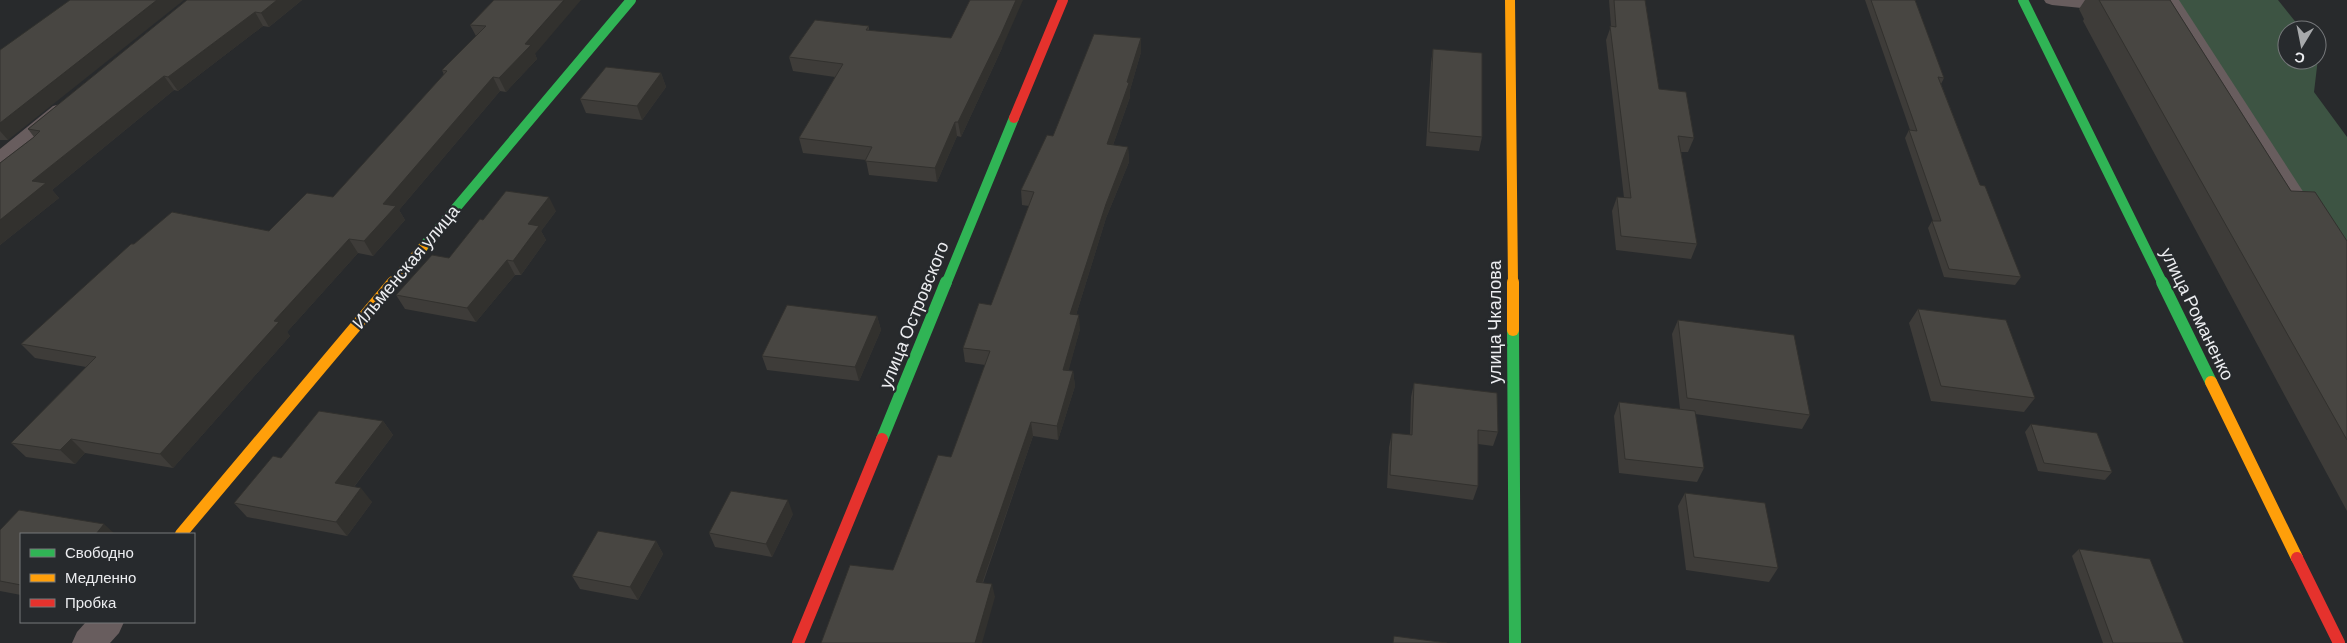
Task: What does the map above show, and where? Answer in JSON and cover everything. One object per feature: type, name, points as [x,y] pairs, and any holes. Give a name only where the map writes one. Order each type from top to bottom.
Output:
[{"type":"street","name":"Ильменская улица","points":[[182,533],[631,0]]},
{"type":"street","name":"улица Островского","points":[[798,643],[1063,0]]},
{"type":"street","name":"улица Чкалова","points":[[1510,0],[1515,643]]},
{"type":"street","name":"улица Романенко","points":[[2023,0],[2338,629]]},
{"type":"street","points":[[0,160],[77,99]]},
{"type":"street","points":[[89,643],[106,623]]},
{"type":"lane","points":[[2052,0],[2123,7]]},
{"type":"lane","points":[[2170,8],[2315,227]]},
{"type":"green space","points":[[2146,0],[2278,0],[2294,20],[2277,20],[2277,70],[2317,70],[2314,92],[2347,137],[2347,313]]},
{"type":"building","points":[[70,0],[157,0],[0,123],[0,50]]},
{"type":"building","points":[[187,0],[277,0],[261,13],[255,12],[168,77],[164,76],[32,181],[46,183],[0,220],[0,163],[40,131],[28,129]]},
{"type":"building","points":[[494,0],[564,0],[525,44],[531,45],[499,78],[493,77],[383,204],[396,206],[364,241],[349,239],[274,321],[279,322],[160,454],[71,439],[60,450],[11,443],[96,357],[21,344],[131,244],[134,244],[172,212],[269,231],[307,193],[333,197],[447,71],[442,70],[486,26],[470,25]]},
{"type":"building","points":[[970,0],[1016,0],[958,122],[955,122],[935,168],[865,161],[872,147],[799,138],[843,64],[789,57],[815,20],[869,26],[866,30],[951,38]]},
{"type":"building","points":[[1614,0],[1645,0],[1659,89],[1686,92],[1694,138],[1678,136],[1697,244],[1621,236],[1617,197],[1631,198],[1610,26],[1616,27]]},
{"type":"building","points":[[1871,0],[1915,0],[1944,78],[1938,77],[1980,185],[1985,186],[2021,277],[1949,269],[1932,221],[1941,221],[1909,130],[1917,131]]},
{"type":"building","points":[[2099,0],[2170,0],[2291,191],[2315,192],[2347,241],[2347,440]]},
{"type":"building","points":[[1094,34],[1141,38],[1127,82],[1129,83],[1107,144],[1128,147],[1106,204],[1070,314],[1079,315],[1063,370],[1073,371],[1057,426],[1031,422],[976,582],[992,584],[975,643],[821,643],[850,565],[893,570],[938,455],[951,457],[990,351],[963,348],[979,303],[991,305],[1034,192],[1021,190],[1047,135],[1053,136]]},
{"type":"building","points":[[1433,49],[1482,53],[1482,137],[1429,132]]},
{"type":"building","points":[[606,67],[661,73],[637,106],[580,99]]},
{"type":"building","points":[[506,191],[549,197],[528,224],[539,226],[513,261],[507,260],[467,308],[396,295],[432,255],[449,258],[480,219],[483,220]]},
{"type":"building","points":[[787,305],[877,316],[855,367],[762,356]]},
{"type":"building","points":[[1918,309],[2006,320],[2035,398],[1941,386]]},
{"type":"building","points":[[1678,320],[1794,335],[1810,415],[1687,398]]},
{"type":"building","points":[[1414,383],[1497,393],[1498,432],[1478,430],[1478,486],[1390,475],[1392,433],[1412,435]]},
{"type":"building","points":[[1619,402],[1695,411],[1704,468],[1625,459]]},
{"type":"building","points":[[319,411],[383,421],[335,483],[361,488],[336,522],[234,503],[273,456],[281,458]]},
{"type":"building","points":[[2031,424],[2097,433],[2112,472],[2044,463]]},
{"type":"building","points":[[731,491],[788,500],[766,544],[709,533]]},
{"type":"building","points":[[1685,493],[1765,503],[1778,568],[1694,557]]},
{"type":"building","points":[[19,510],[104,524],[97,533],[20,533],[20,585],[0,581],[0,530]]},
{"type":"building","points":[[598,531],[656,541],[630,587],[572,576]]},
{"type":"building","points":[[2079,549],[2150,559],[2184,643],[2113,643]]},
{"type":"building","points":[[1394,636],[1447,643],[1393,643]]},
{"type":"traffic: fast","points":[[423,247],[631,0]]},
{"type":"traffic: fast","points":[[2023,0],[2211,382]]},
{"type":"traffic: fast","points":[[882,439],[1014,118]]},
{"type":"traffic: fast","points":[[1513,330],[1515,643]]},
{"type":"traffic: slow","points":[[1510,0],[1513,330]]},
{"type":"traffic: slow","points":[[182,533],[423,247]]},
{"type":"traffic: slow","points":[[2211,382],[2297,558]]},
{"type":"traffic: jam","points":[[1014,118],[1063,0]]},
{"type":"traffic: jam","points":[[798,643],[882,439]]},
{"type":"traffic: jam","points":[[2297,558],[2339,643]]}]
